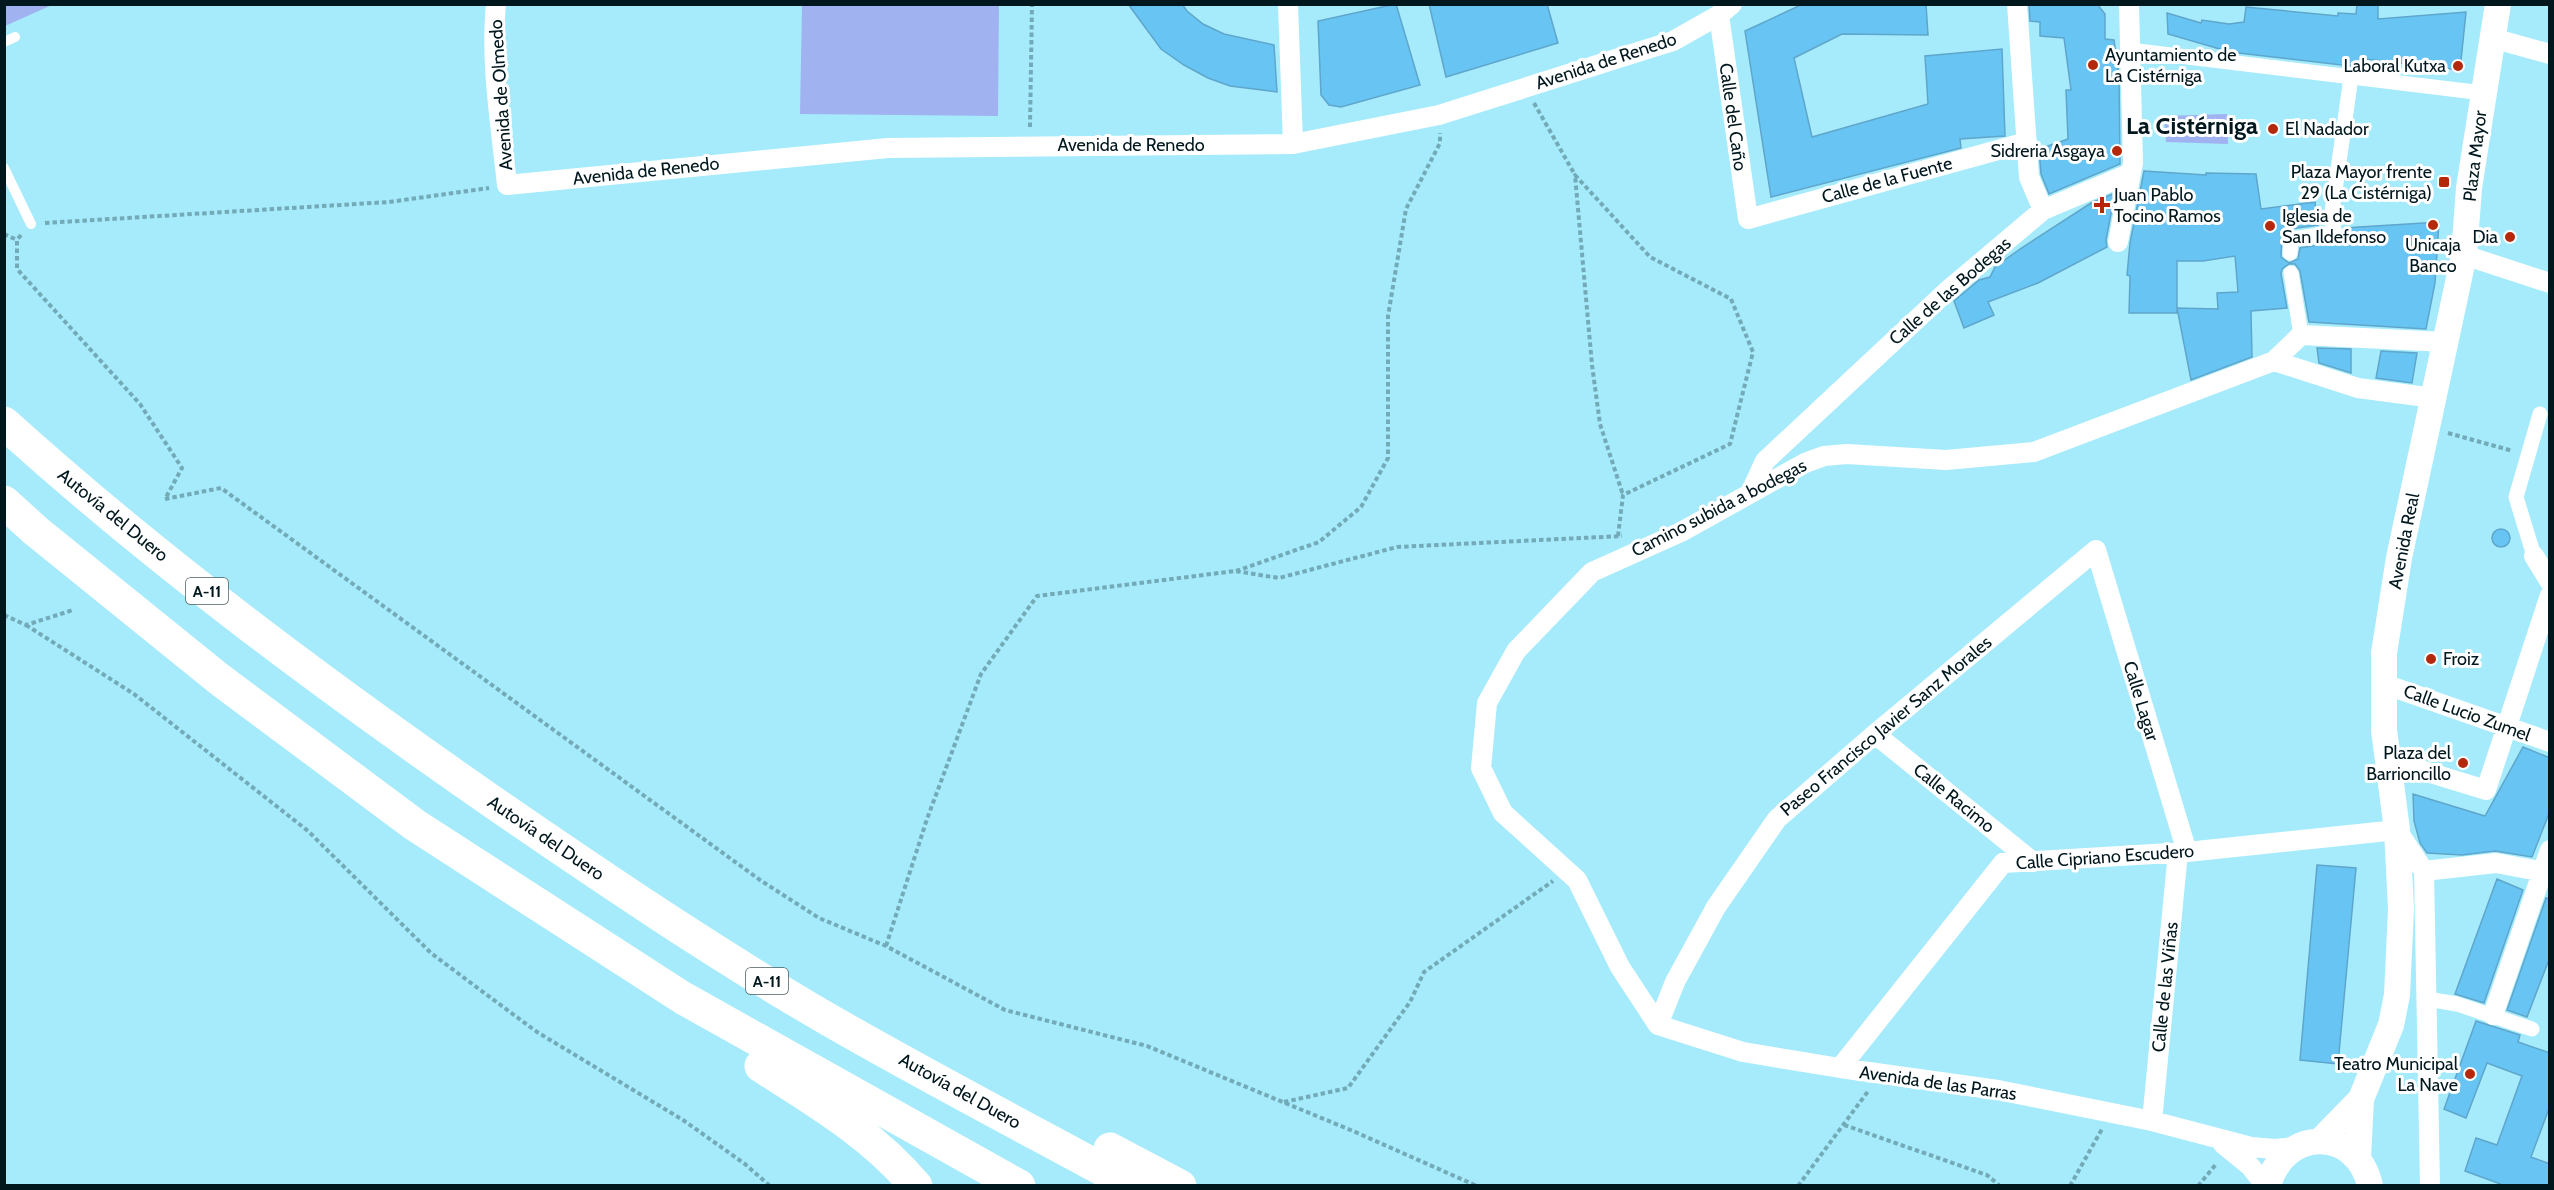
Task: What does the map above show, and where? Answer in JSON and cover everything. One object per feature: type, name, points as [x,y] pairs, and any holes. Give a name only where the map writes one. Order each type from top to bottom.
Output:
[{"type":"highway","name":"Autovía del Duero","points":[[4,423],[57,470],[258,632],[417,750],[584,865],[830,1021],[1132,1185]]},
{"type":"highway","points":[[4,502],[219,679],[415,825],[683,998],[1019,1185]]},
{"type":"highway","points":[[417,750],[629,874],[844,1008],[1180,1185]]},
{"type":"highway","points":[[415,825],[526,920],[850,1123],[916,1185]]},
{"type":"street","name":"Avenida de Olmedo","points":[[496,4],[494,19],[498,95],[507,185]]},
{"type":"street","points":[[1288,4],[1293,144]]},
{"type":"street","points":[[2016,4],[2029,177],[2043,210]]},
{"type":"street","points":[[2118,242],[2133,163],[2129,4]]},
{"type":"street","name":"Plaza Mayor","points":[[2464,255],[2469,188],[2498,4]]},
{"type":"street","name":"Avenida de Renedo","points":[[507,185],[888,148],[1293,144],[1439,114],[1673,40],[1726,10]]},
{"type":"street","name":"Calle del Caño","points":[[1726,10],[1748,219]]},
{"type":"street","points":[[2492,38],[2550,54]]},
{"type":"street","name":"Plaza Mayor","points":[[2130,50],[2483,93]]},
{"type":"street","points":[[2290,253],[2291,239],[2335,233],[2331,219],[2351,77]]},
{"type":"street","name":"Calle de la Fuente","points":[[1748,219],[2027,142]]},
{"type":"street","name":"Calle de las Bodegas","points":[[1750,494],[1764,460],[1946,292],[2043,210],[2131,173]]},
{"type":"street","points":[[2464,255],[2550,283]]},
{"type":"street","name":"Avenida Real","points":[[2361,1099],[2391,1025],[2397,995],[2401,909],[2397,830],[2384,730],[2384,654],[2397,568],[2464,255]]},
{"type":"street","points":[[2291,273],[2301,335]]},
{"type":"street","points":[[2434,398],[2358,388],[2274,361],[2301,335],[2446,342]]},
{"type":"street","name":"Camino subida a bodegas","points":[[1658,1025],[1620,967],[1576,880],[1503,813],[1481,768],[1487,703],[1516,651],[1592,572],[1681,532],[1805,463],[1824,456],[1847,454],[1946,460],[2034,452],[2274,361]]},
{"type":"street","points":[[2540,414],[2516,497],[2534,556],[2550,582]]},
{"type":"street","name":"Paseo Francisco Javier Sanz Morales","points":[[1658,1025],[1675,982],[1716,907],[1778,819],[1875,734],[2096,550]]},
{"type":"street","name":"Calle Lagar","points":[[2096,550],[2182,852]]},
{"type":"street","points":[[2388,760],[2486,790],[2550,595]]},
{"type":"street","name":"Calle Lucio Zumel","points":[[2384,684],[2550,742]]},
{"type":"street","name":"Calle Racimo","points":[[1875,734],[2033,862]]},
{"type":"street","points":[[2397,830],[2424,871],[2430,1185]]},
{"type":"street","name":"Calle Cipriano Escudero","points":[[1840,1068],[2003,863],[2182,852],[2397,830]]},
{"type":"street","points":[[2493,1015],[2546,872],[2550,850]]},
{"type":"street","name":"Calle de las Viñas","points":[[2152,1121],[2182,852]]},
{"type":"street","points":[[2424,871],[2496,863],[2546,872]]},
{"type":"street","points":[[2427,999],[2457,1004],[2532,1029]]},
{"type":"street","name":"Avenida de las Parras","points":[[1658,1025],[1743,1052],[1998,1090],[2152,1121],[2223,1144],[2259,1148],[2295,1147]]},
{"type":"street","points":[[2320,1141],[2361,1099]]},
{"type":"street","points":[[2358,1158],[2361,1099]]},
{"type":"street","points":[[2267,1185],[2281,1157],[2307,1142],[2320,1141],[2347,1149],[2358,1158],[2372,1185]]},
{"type":"street","name":"Avenida de las Parras","points":[[2223,1144],[2250,1166],[2267,1185]]},
{"type":"lane","points":[[4,42],[15,37]]},
{"type":"lane","points":[[4,168],[31,224]]},
{"type":"path","points":[[1029,146],[1032,4]]},
{"type":"path","points":[[1525,87],[1575,175],[1650,257],[1731,299],[1753,352],[1730,444],[1623,495]]},
{"type":"path","points":[[886,946],[927,819],[981,674],[1036,596],[1235,572],[1318,542],[1361,507],[1388,458],[1388,316],[1406,209],[1440,143],[1439,114]]},
{"type":"path","points":[[1575,175],[1592,365],[1600,423],[1623,495],[1618,536]]},
{"type":"path","points":[[507,185],[389,202],[31,224],[17,240],[17,269],[140,404],[182,468],[165,499],[221,488],[760,880],[819,918],[886,946],[1005,1010],[1148,1046],[1477,1185]]},
{"type":"path","points":[[4,234],[17,240]]},
{"type":"path","points":[[2428,427],[2528,455]]},
{"type":"path","points":[[1235,572],[1279,578],[1397,547],[1629,536]]},
{"type":"path","points":[[26,625],[73,609]]},
{"type":"path","points":[[4,615],[26,625],[134,694],[308,831],[431,953],[479,989],[537,1032],[683,1120],[745,1164],[770,1185]]},
{"type":"path","points":[[1284,1102],[1348,1088],[1410,1002],[1424,972],[1567,872]]},
{"type":"path","points":[[1798,1185],[1881,1074]]},
{"type":"path","points":[[2070,1185],[2112,1113]]},
{"type":"path","points":[[1844,1125],[1987,1175],[2000,1185]]},
{"type":"path","points":[[2198,1185],[2223,1144]]},
{"type":"shaded area","points":[[5,4],[52,4],[52,5],[5,26]]},
{"type":"shaded area","points":[[802,5],[999,5],[998,116],[800,114]]},
{"type":"shaded area","points":[[2227,114],[2228,144],[2166,142],[2164,116]]},
{"type":"building","points":[[1128,4],[1182,4],[1203,24],[1224,34],[1274,45],[1277,92],[1230,86],[1208,78],[1184,65],[1161,49]]},
{"type":"building","points":[[1396,4],[1420,85],[1341,107],[1329,105],[1321,95],[1318,21]]},
{"type":"building","points":[[1429,4],[1547,4],[1558,43],[1446,77]]},
{"type":"building","points":[[1803,4],[1926,4],[1928,35],[1842,34],[1794,58],[1812,137],[1928,104],[1925,56],[2002,49],[2005,136],[1960,139],[1961,148],[1771,197],[1745,31]]},
{"type":"building","points":[[2029,4],[2097,4],[2105,14],[2105,39],[2114,40],[2119,75],[2120,164],[2049,194],[2041,174],[2039,149],[2068,139],[2066,90],[2071,90],[2064,38],[2040,36],[2040,22],[2030,21]]},
{"type":"building","points":[[2357,4],[2378,4],[2378,19],[2466,12],[2460,70],[2366,59],[2367,68],[2230,52],[2168,34],[2167,13],[2201,23],[2202,20],[2229,24],[2244,22],[2246,7],[2338,16],[2338,13],[2356,14]]},
{"type":"building","points":[[2144,171],[2206,175],[2206,173],[2256,174],[2261,209],[2315,202],[2318,225],[2290,229],[2282,235],[2281,257],[2289,263],[2298,259],[2300,248],[2341,241],[2344,228],[2439,222],[2435,283],[2426,329],[2309,322],[2300,271],[2295,264],[2289,264],[2282,269],[2281,274],[2287,308],[2251,311],[2252,357],[2191,380],[2177,308],[2177,313],[2129,313],[2130,276],[2127,275],[2130,243]],"holes":[[[2235,256],[2238,292],[2217,293],[2218,309],[2177,308],[2177,261],[2203,261]]]},
{"type":"building","points":[[2115,193],[2106,240],[2107,247],[2038,283],[1988,302],[1994,315],[1964,328],[1954,301],[1979,280],[1990,277],[1995,267],[2020,249],[2091,203]]},
{"type":"building","points":[[2317,348],[2351,349],[2351,373],[2319,363]]},
{"type":"building","points":[[2381,351],[2417,353],[2412,383],[2376,378]]},
{"type":"building","points":[[2497,529],[2505,529],[2510,534],[2508,545],[2497,547],[2492,542],[2492,534]]},
{"type":"building","points":[[2523,747],[2550,758],[2550,811],[2532,857],[2495,851],[2462,855],[2427,853],[2420,843],[2414,821],[2413,794],[2485,816]]},
{"type":"building","points":[[2317,865],[2356,868],[2338,1064],[2300,1060]]},
{"type":"building","points":[[2497,879],[2523,890],[2484,1003],[2455,994]]},
{"type":"building","points":[[2546,898],[2550,899],[2550,957],[2527,1017],[2507,1010]]},
{"type":"building","points":[[2476,1021],[2520,1035],[2518,1042],[2550,1053],[2550,1106],[2531,1157],[2550,1164],[2550,1185],[2503,1185],[2465,1171],[2476,1138],[2497,1145],[2522,1076],[2487,1063],[2466,1118],[2444,1109]]},
{"type":"place","name":"Ayuntamiento de La Cistérniga","points":[[2093,65]]},
{"type":"place","name":"Laboral Kutxa","points":[[2458,66]]},
{"type":"place","name":"El Nadador","points":[[2273,129]]},
{"type":"place","name":"Sidreria Asgaya","points":[[2117,151]]},
{"type":"place","name":"Plaza Mayor frente 29 (La Cistérniga)","points":[[2444,182]]},
{"type":"place","name":"Juan Pablo Tocino Ramos","points":[[2102,205]]},
{"type":"place","name":"Unicaja Banco","points":[[2433,225]]},
{"type":"place","name":"Iglesia de San Ildefonso","points":[[2270,226]]},
{"type":"place","name":"Dia","points":[[2510,237]]},
{"type":"place","name":"Froiz","points":[[2431,659]]},
{"type":"place","name":"Plaza del Barrioncillo","points":[[2463,763]]},
{"type":"place","name":"Teatro Municipal La Nave","points":[[2470,1074]]},
{"type":"district","name":"La Cistérniga","points":[[2192,126]]}]
